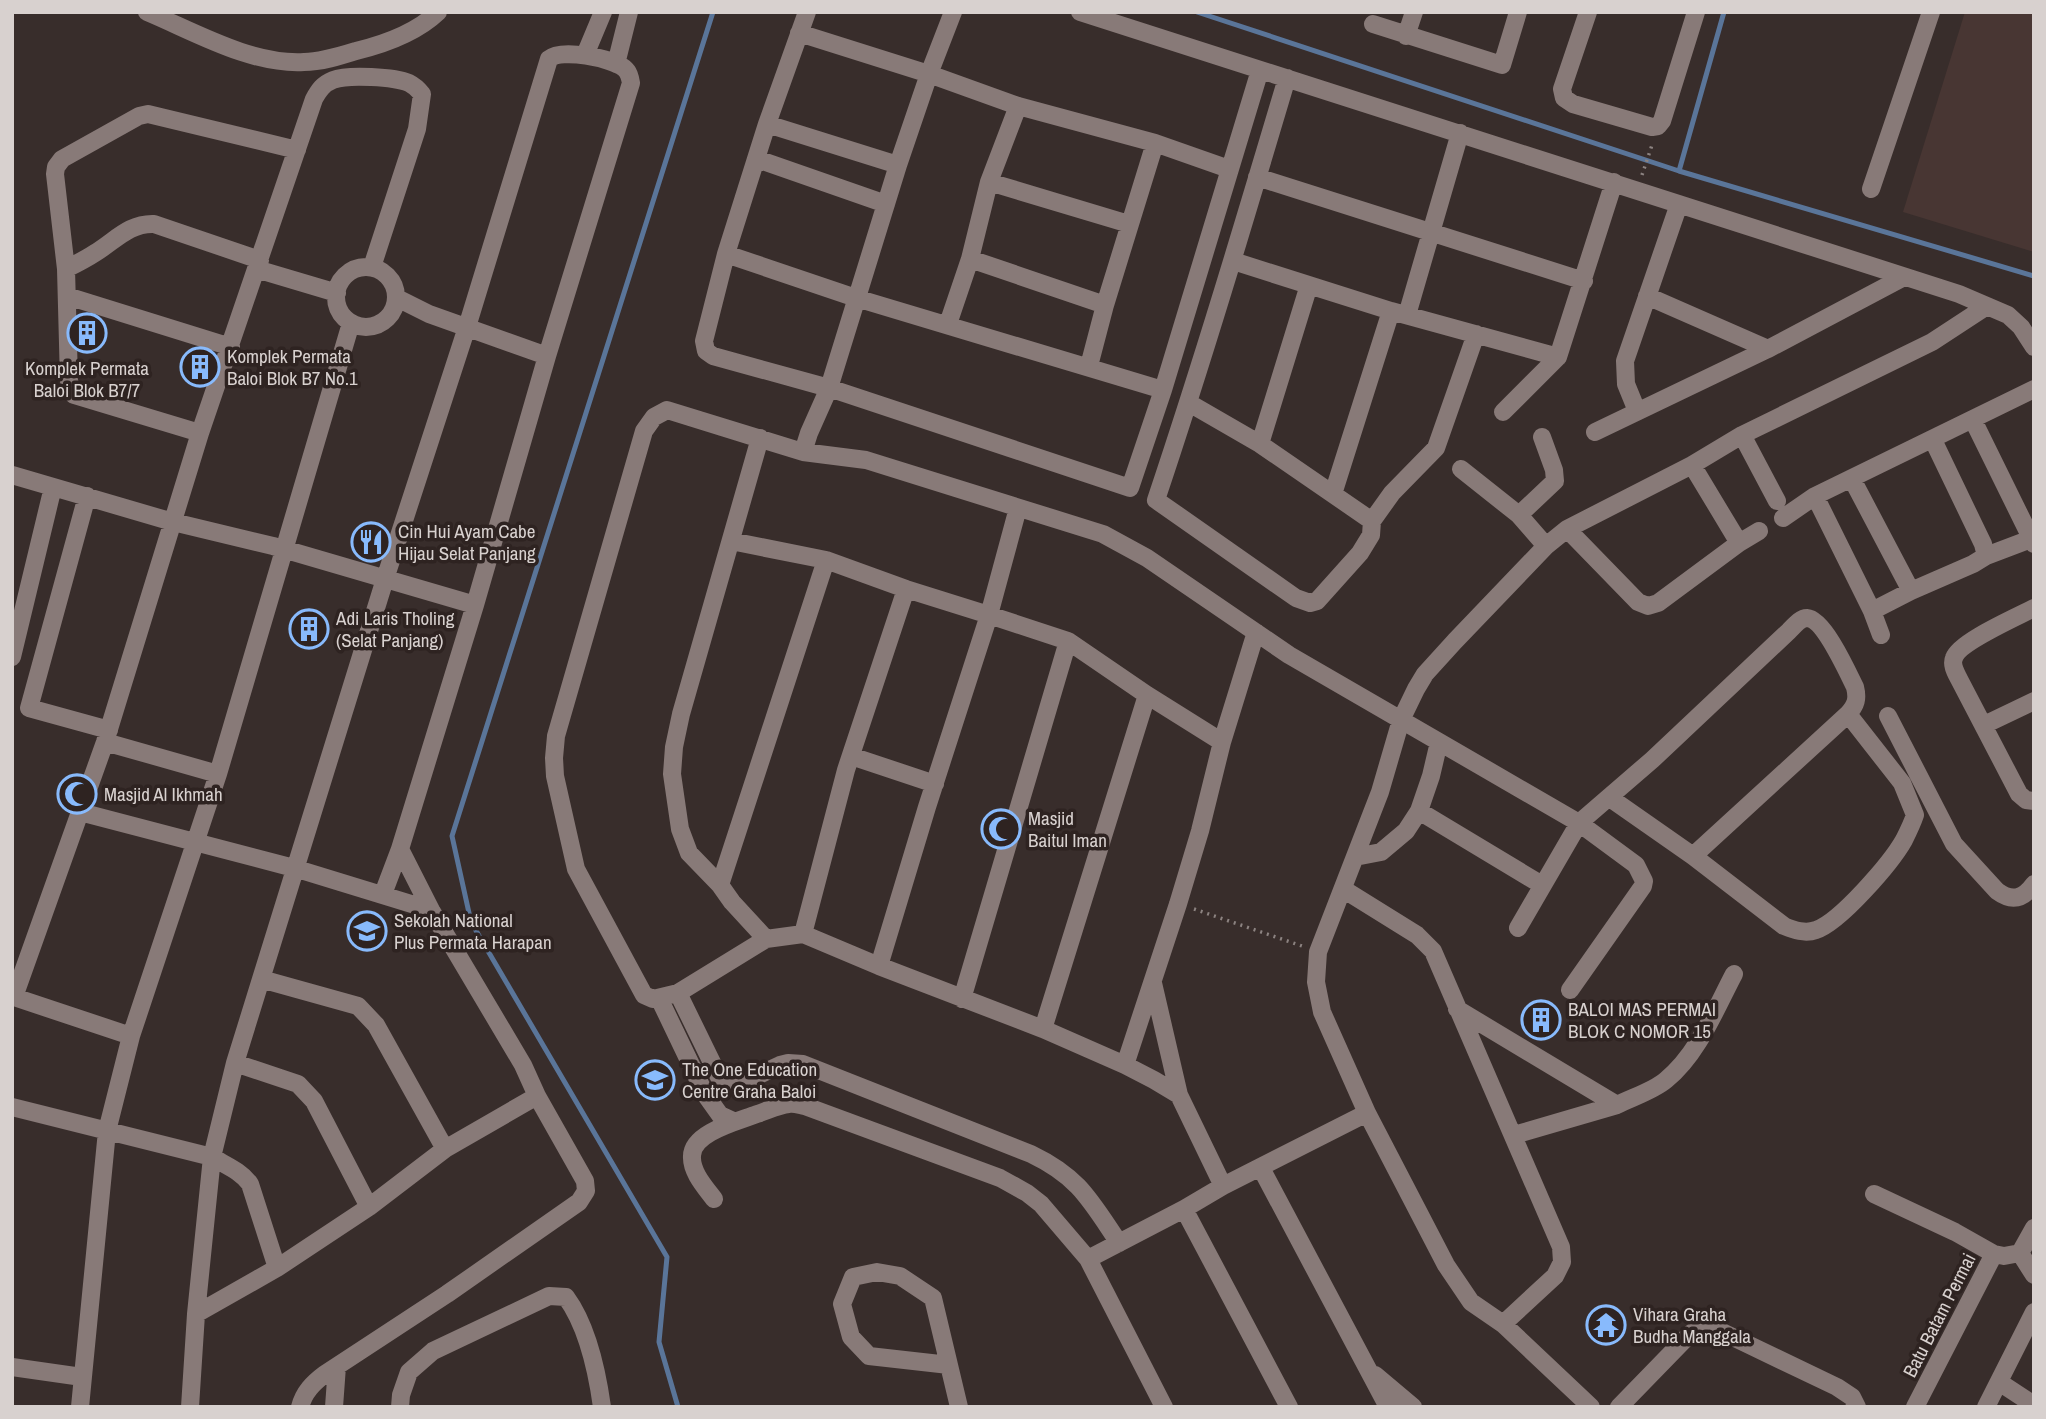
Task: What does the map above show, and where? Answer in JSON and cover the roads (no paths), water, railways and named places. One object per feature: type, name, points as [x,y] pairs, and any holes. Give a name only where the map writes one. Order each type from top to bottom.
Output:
[{"type":"street","points":[[147,12],[248,55],[278,61],[304,62],[367,49],[426,23],[438,12]]},
{"type":"street","points":[[585,55],[603,12]]},
{"type":"street","points":[[616,64],[629,12]]},
{"type":"street","points":[[807,12],[726,254],[704,341],[706,351],[713,356],[829,388],[1130,488],[1163,390],[1260,70]]},
{"type":"street","points":[[803,452],[829,388],[898,165],[953,12]]},
{"type":"street","points":[[1080,12],[1959,294],[2008,315],[2016,321],[2034,347]]},
{"type":"street","points":[[1406,36],[1414,12]]},
{"type":"street","points":[[1373,24],[1502,65],[1518,12]]},
{"type":"street","points":[[1588,12],[1562,89],[1564,98],[1573,104],[1652,127],[1658,126],[1662,121],[1696,12]]},
{"type":"street","points":[[1871,189],[1931,12]]},
{"type":"street","points":[[799,33],[929,74],[1018,106],[1155,143],[1229,169]]},
{"type":"street","points":[[190,1407],[196,1314],[212,1157],[235,1063],[549,59],[558,54],[585,55],[616,64],[628,72],[631,83],[547,356],[475,606],[400,849],[383,894]]},
{"type":"street","points":[[131,1036],[14,997],[107,736],[201,433],[314,99],[319,89],[336,79],[358,76],[407,82],[422,94],[418,129],[372,267]]},
{"type":"street","points":[[1287,78],[1189,403],[1156,500],[1296,598],[1310,604],[1317,601],[1360,554],[1371,535],[1372,521],[1392,493],[1436,448],[1476,334]]},
{"type":"street","points":[[948,324],[970,259],[989,182],[1018,106]]},
{"type":"street","points":[[201,433],[74,395],[69,381],[66,269],[56,167],[67,156],[139,116],[154,114],[297,150]]},
{"type":"street","points":[[768,124],[898,165]]},
{"type":"street","points":[[1333,494],[1399,313],[1433,231],[1460,133]]},
{"type":"street","points":[[1089,366],[1155,143]]},
{"type":"street","points":[[757,159],[886,204]]},
{"type":"street","points":[[1257,177],[1584,281]]},
{"type":"street","points":[[989,182],[1129,225]]},
{"type":"street","points":[[1503,412],[1558,357],[1614,183]]},
{"type":"street","points":[[1637,411],[1626,384],[1625,361],[1679,204]]},
{"type":"street","points":[[66,269],[96,253],[131,228],[154,224],[337,293]]},
{"type":"street","points":[[726,254],[856,298],[1163,390]]},
{"type":"street","points":[[970,259],[1105,305]]},
{"type":"street","points":[[1233,261],[1399,313],[1558,357]]},
{"type":"street","points":[[372,267],[390,278],[397,298],[389,317],[377,325],[364,327],[351,323],[341,313],[336,300],[337,293],[342,279],[348,273],[356,268],[372,267]]},
{"type":"street","points":[[1595,432],[1768,349],[1904,277]]},
{"type":"street","points":[[1260,444],[1309,285]]},
{"type":"street","points":[[67,296],[231,347]]},
{"type":"street","points":[[1647,296],[1768,349]]},
{"type":"street","points":[[397,298],[429,314],[547,356]]},
{"type":"street","points":[[1591,1407],[1503,1324],[1471,1302],[1452,1275],[1367,1113],[1322,1012],[1316,982],[1318,952],[1380,792],[1401,720],[1426,674],[1546,546],[1567,529],[1742,435],[1932,342],[1987,306]]},
{"type":"street","points":[[80,1407],[107,1131],[131,1036],[218,774],[351,323]]},
{"type":"street","points":[[1783,518],[1815,496],[2034,389]]},
{"type":"street","points":[[1189,403],[1260,444],[1372,521]]},
{"type":"street","points":[[1179,1095],[1125,1065],[1043,1029],[803,934],[766,939],[678,993],[653,999],[640,990],[576,869],[555,776],[554,758],[556,736],[644,431],[660,412],[667,410],[803,452],[866,460],[1103,534],[1147,558],[1289,655],[1579,823],[1636,864],[1644,881],[1570,990]]},
{"type":"street","points":[[1872,611],[1986,556],[2032,541],[1973,421]]},
{"type":"street","points":[[1742,435],[1777,501]]},
{"type":"street","points":[[1519,515],[1555,481],[1555,470],[1542,437]]},
{"type":"street","points":[[760,438],[681,714],[672,774],[680,829],[689,853],[766,939]]},
{"type":"street","points":[[1933,439],[1980,535],[1986,556]]},
{"type":"street","points":[[1692,464],[1739,543]]},
{"type":"street","points":[[1461,469],[1519,515],[1546,546]]},
{"type":"street","points":[[12,475],[173,522],[285,550],[475,606]]},
{"type":"street","points":[[1852,479],[1911,591]]},
{"type":"street","points":[[12,657],[53,487]]},
{"type":"street","points":[[87,496],[29,708],[218,774]]},
{"type":"street","points":[[1815,496],[1872,611],[1881,635]]},
{"type":"street","points":[[879,966],[989,615],[1018,508]]},
{"type":"street","points":[[1567,529],[1637,602],[1648,606],[1658,603],[1759,531]]},
{"type":"street","points":[[731,541],[826,560],[906,589],[1068,641],[1222,742]]},
{"type":"street","points":[[720,885],[826,560]]},
{"type":"street","points":[[803,934],[851,757],[906,589]]},
{"type":"street","points":[[2034,608],[1965,644],[1955,655],[1954,666],[2019,794],[2026,800],[2034,801]]},
{"type":"street","points":[[1518,928],[1579,823],[1610,798],[1803,619],[1811,619],[1820,626],[1830,641],[1855,687],[1857,702],[1848,714],[1693,856]]},
{"type":"street","points":[[1125,1065],[1200,831],[1222,742],[1255,632]]},
{"type":"street","points":[[962,999],[1068,641]]},
{"type":"street","points":[[1043,1029],[1147,695]]},
{"type":"street","points":[[1984,725],[2034,701]]},
{"type":"street","points":[[1610,798],[1693,856],[1784,926],[1799,931],[1816,930],[1838,916],[1878,874],[1903,842],[1914,815],[1902,783],[1848,714]]},
{"type":"street","points":[[1888,716],[1954,844],[2005,897],[2021,897],[2032,888]]},
{"type":"street","points":[[1355,857],[1381,852],[1406,831],[1419,811],[1439,742]]},
{"type":"street","points":[[851,757],[935,784]]},
{"type":"street","points":[[1419,811],[1542,886]]},
{"type":"street","points":[[80,812],[294,868],[431,910]]},
{"type":"street","points":[[300,1407],[308,1389],[337,1366],[447,1294],[579,1202],[586,1191],[585,1181],[511,1044],[431,910],[400,849]]},
{"type":"street","points":[[1343,889],[1430,946],[1514,1135],[1563,1254],[1555,1276],[1503,1324]]},
{"type":"street","points":[[1514,1135],[1617,1105],[1664,1082],[1678,1069],[1703,1034],[1734,974]]},
{"type":"street","points":[[261,979],[358,1006],[364,1011],[376,1025],[445,1149]]},
{"type":"street","points":[[1153,983],[1179,1095],[1223,1186]]},
{"type":"street","points":[[678,993],[719,1077],[728,1084],[740,1085],[780,1065],[803,1064],[1031,1154],[1061,1170],[1074,1181],[1089,1198],[1119,1243]]},
{"type":"street","points":[[659,998],[705,1094],[720,1115],[733,1121]]},
{"type":"street","points":[[1457,1009],[1617,1105]]},
{"type":"street","points":[[235,1063],[298,1084],[305,1090],[314,1101],[369,1207]]},
{"type":"street","points":[[196,1314],[276,1268],[369,1207],[445,1149],[537,1096]]},
{"type":"street","points":[[714,1199],[694,1168],[694,1148],[703,1138],[733,1121],[784,1105],[796,1104],[1000,1178],[1041,1204],[1088,1259],[1164,1407]]},
{"type":"street","points":[[12,1107],[212,1157],[243,1176],[250,1184],[276,1268]]},
{"type":"street","points":[[1088,1259],[1367,1113]]},
{"type":"street","points":[[1261,1168],[1388,1407]]},
{"type":"street","points":[[1874,1194],[1994,1254]]},
{"type":"street","points":[[1184,1209],[1289,1407]]},
{"type":"street","points":[[2034,1228],[2020,1253],[2034,1275]]},
{"type":"street","name":"Batu Batam Permai","points":[[1915,1407],[1994,1254],[2004,1256],[2020,1253]]},
{"type":"street","points":[[949,1365],[869,1356],[851,1337],[842,1304],[853,1278],[877,1272],[900,1276],[933,1298],[949,1365],[959,1407]]},
{"type":"street","points":[[400,1407],[401,1395],[409,1373],[433,1351],[549,1296],[566,1297],[575,1310],[597,1371],[601,1407]]},
{"type":"street","points":[[1986,1407],[2034,1312]]},
{"type":"street","points":[[1619,1407],[1689,1335],[1705,1326],[1837,1387],[1852,1397],[1857,1407]]},
{"type":"street","points":[[334,1407],[337,1366]]},
{"type":"street","points":[[12,1367],[82,1377]]},
{"type":"street","points":[[1370,1370],[1413,1407]]},
{"type":"street","points":[[1999,1382],[2034,1405]]},
{"type":"waterway","points":[[678,1407],[659,1342],[667,1257],[471,922],[452,836],[713,12]]},
{"type":"waterway","points":[[1197,12],[1679,171],[2034,276]]},
{"type":"waterway","points":[[1679,171],[1724,12]]},
{"type":"place","name":"Komplek Permata Baloi Blok B7/7","points":[[87,333]]},
{"type":"place","name":"Komplek Permata Baloi Blok B7 No.1","points":[[200,367]]},
{"type":"place","name":"Cin Hui Ayam Cabe Hijau Selat Panjang","points":[[371,542]]},
{"type":"place","name":"Adi Laris Tholing (Selat Panjang)","points":[[309,629]]},
{"type":"place","name":"Masjid Al Ikhmah","points":[[77,794]]},
{"type":"place","name":"Masjid Baitul Iman","points":[[1001,829]]},
{"type":"place","name":"Sekolah National Plus Permata Harapan","points":[[367,931]]},
{"type":"place","name":"BALOI MAS PERMAI BLOK C NOMOR 15","points":[[1541,1020]]},
{"type":"place","name":"The One Education Centre Graha Baloi","points":[[655,1080]]},
{"type":"place","name":"Vihara Graha Budha Manggala","points":[[1606,1325]]}]
